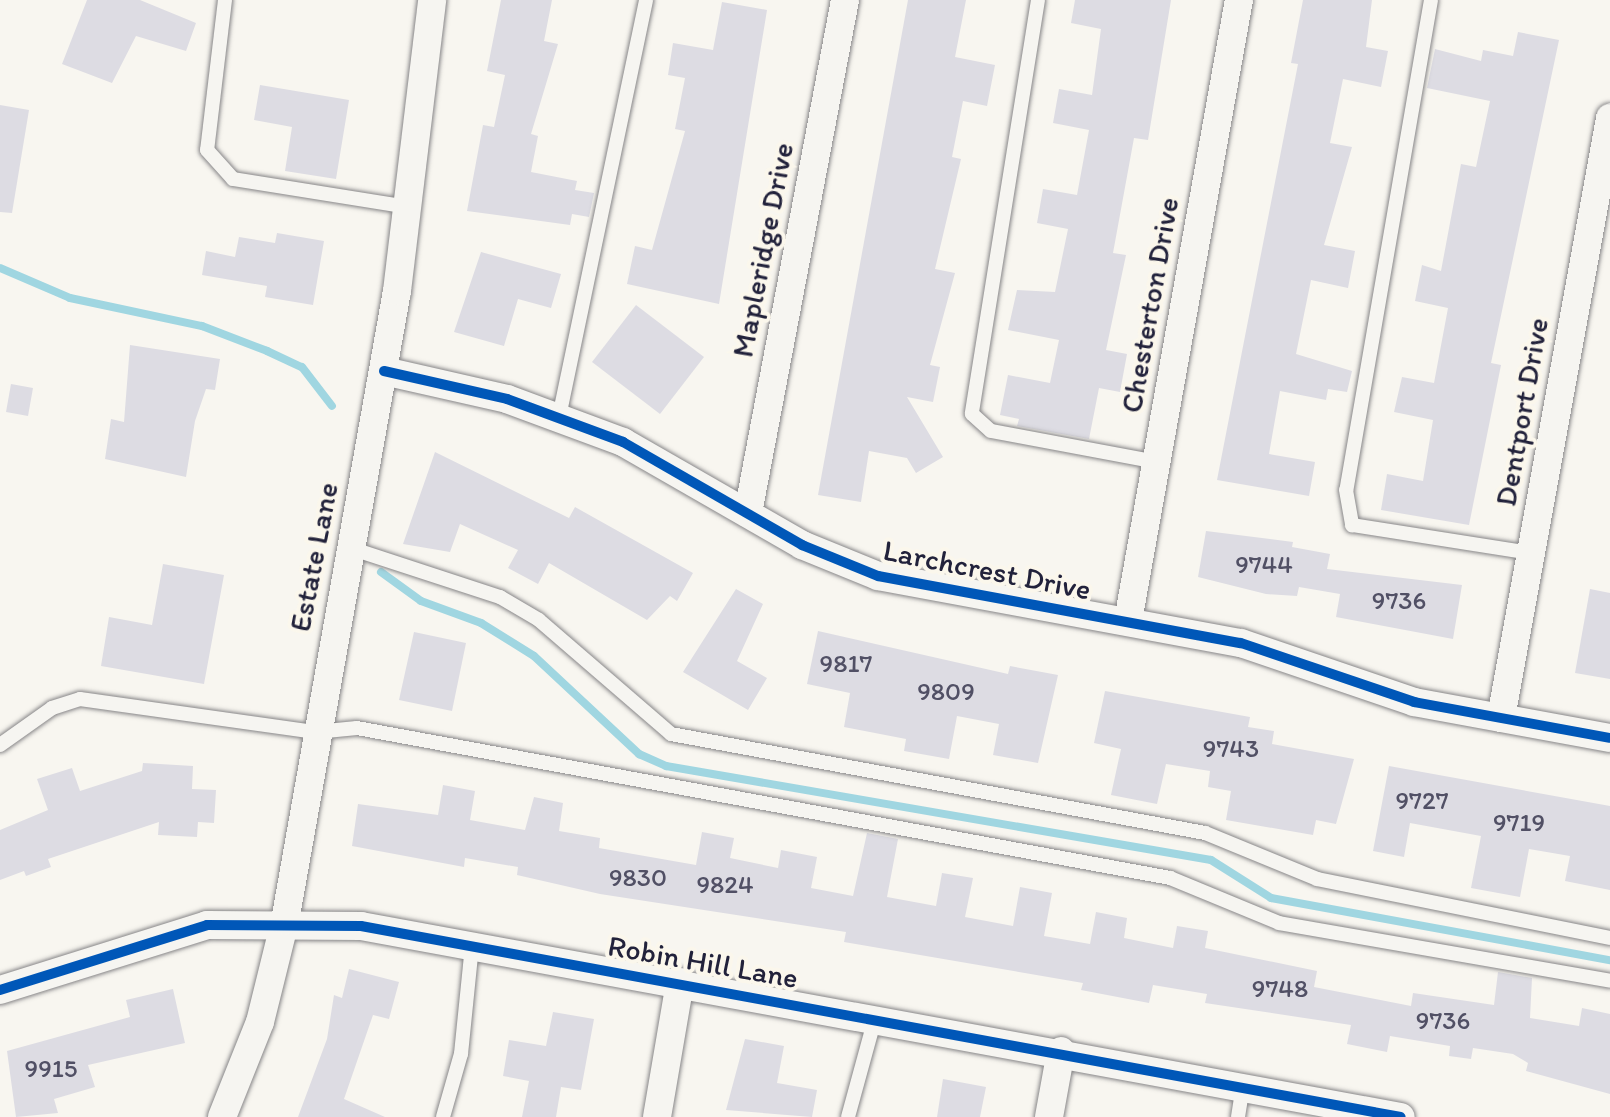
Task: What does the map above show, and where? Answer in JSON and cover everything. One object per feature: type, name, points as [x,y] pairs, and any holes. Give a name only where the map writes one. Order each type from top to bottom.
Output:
[{"type":"street","name":"Estate Lane","points":[[222,1117],[260,1022],[285,921],[316,732],[384,371],[432,0]]},
{"type":"street","name":"Mapleridge Drive","points":[[748,513],[845,0]]},
{"type":"street","name":"Chesterton Drive","points":[[1128,621],[1239,0]]},
{"type":"street","name":"Dentport Drive","points":[[1501,718],[1610,118]]},
{"type":"street","name":"Larchcrest Drive","points":[[384,371],[559,417],[661,459],[833,561],[878,576],[1241,643],[1386,694],[1610,738]]},
{"type":"street","name":"Robin Hill Lane","points":[[0,990],[177,931],[285,921],[472,945],[1061,1051],[1401,1117]]},
{"type":"street","points":[[657,1117],[680,982]]},
{"type":"street","points":[[1049,1117],[1061,1051]]},
{"type":"lane","points":[[225,0],[207,150],[233,179],[407,207]]},
{"type":"lane","points":[[559,417],[646,0]]},
{"type":"lane","points":[[1038,0],[972,414],[991,431],[1156,462]]},
{"type":"lane","points":[[1431,0],[1346,490],[1352,525],[1531,553]]},
{"type":"lane","points":[[350,548],[513,604],[671,734],[1205,833],[1317,879],[1610,938]]},
{"type":"lane","points":[[0,745],[52,708],[80,699],[316,732],[357,728],[1170,878],[1279,923],[1610,981]]},
{"type":"lane","points":[[443,1117],[461,1054],[472,945]]},
{"type":"lane","points":[[848,1117],[875,1018]]},
{"type":"lane","points":[[1238,1117],[1243,1087]]},
{"type":"building","points":[[87,0],[140,0],[196,23],[186,51],[136,36],[112,83],[62,64]]},
{"type":"building","points":[[501,0],[552,0],[544,41],[558,44],[531,134],[538,136],[531,172],[577,181],[575,190],[594,193],[589,217],[572,214],[570,225],[467,211],[483,125],[494,127],[505,75],[487,71]]},
{"type":"building","points":[[908,0],[966,0],[955,57],[995,65],[987,106],[963,101],[952,157],[961,159],[935,269],[955,273],[930,365],[940,367],[933,402],[907,397],[943,457],[916,473],[907,458],[869,451],[861,502],[818,495]]},
{"type":"building","points":[[1075,0],[1171,0],[1148,140],[1134,138],[1113,253],[1126,255],[1106,350],[1127,354],[1120,392],[1099,388],[1089,439],[1017,426],[1019,419],[1000,415],[1008,375],[1050,383],[1059,340],[1008,330],[1017,290],[1055,292],[1068,229],[1037,223],[1043,189],[1077,195],[1089,130],[1053,123],[1059,89],[1092,95],[1101,29],[1071,23]]},
{"type":"building","points":[[1303,0],[1372,0],[1366,47],[1388,51],[1381,87],[1343,79],[1330,143],[1352,147],[1324,245],[1355,251],[1348,288],[1311,280],[1296,354],[1352,371],[1347,392],[1328,389],[1326,400],[1280,391],[1269,454],[1315,462],[1309,496],[1217,480],[1298,64],[1291,63]]},
{"type":"building","points":[[722,2],[767,10],[719,304],[627,284],[635,246],[652,250],[685,131],[675,129],[685,78],[668,75],[673,43],[713,50]]},
{"type":"building","points":[[1518,32],[1559,40],[1491,363],[1501,365],[1469,525],[1381,510],[1387,474],[1423,481],[1433,420],[1394,412],[1402,377],[1434,383],[1448,308],[1415,301],[1422,265],[1441,271],[1461,164],[1476,167],[1490,101],[1427,88],[1435,49],[1481,61],[1483,50],[1513,56]]},
{"type":"building","points":[[260,85],[349,100],[336,179],[285,171],[292,127],[254,120]]},
{"type":"building","points":[[0,105],[29,110],[12,213],[0,212]]},
{"type":"building","points":[[277,233],[324,241],[313,305],[265,297],[267,286],[202,275],[206,251],[235,257],[239,237],[275,243]]},
{"type":"building","points":[[481,252],[561,274],[551,308],[518,299],[504,346],[454,332]]},
{"type":"building","points":[[636,305],[704,357],[660,414],[592,362]]},
{"type":"building","points":[[130,345],[220,359],[215,390],[206,389],[195,421],[186,477],[105,459],[111,419],[124,422]]},
{"type":"building","points":[[11,384],[33,388],[28,416],[6,412]]},
{"type":"building","points":[[435,452],[569,518],[575,507],[693,573],[677,601],[670,596],[647,620],[549,563],[538,584],[508,568],[518,550],[460,524],[450,552],[403,544]]},
{"type":"building","points":[[1206,531],[1293,542],[1292,547],[1330,554],[1327,569],[1462,585],[1453,639],[1336,617],[1340,594],[1299,587],[1297,596],[1266,594],[1198,577]]},
{"type":"building","points":[[163,564],[224,575],[204,684],[101,666],[109,617],[152,625]]},
{"type":"building","points":[[736,589],[763,604],[737,661],[767,678],[748,710],[683,672]]},
{"type":"building","points":[[1590,589],[1610,593],[1610,679],[1575,673]]},
{"type":"building","points":[[818,631],[1008,674],[1010,666],[1058,675],[1038,763],[993,755],[999,724],[957,716],[949,759],[904,751],[906,739],[844,727],[850,693],[807,684]]},
{"type":"building","points":[[414,632],[466,643],[452,711],[399,700]]},
{"type":"building","points":[[1105,691],[1250,717],[1248,727],[1274,731],[1272,744],[1354,759],[1336,824],[1316,820],[1313,835],[1226,820],[1231,791],[1208,787],[1210,771],[1166,764],[1157,804],[1111,795],[1121,749],[1094,743]]},
{"type":"building","points":[[143,763],[193,766],[192,789],[216,790],[214,823],[198,822],[197,837],[158,835],[159,822],[48,859],[51,867],[26,876],[24,871],[0,880],[0,830],[48,810],[37,779],[72,768],[80,791],[142,771]]},
{"type":"building","points":[[1389,766],[1610,806],[1610,890],[1565,881],[1570,856],[1529,849],[1520,897],[1471,888],[1481,836],[1410,823],[1404,857],[1373,851]]},
{"type":"building","points":[[443,785],[475,791],[470,820],[525,830],[534,797],[563,803],[559,831],[600,838],[599,848],[696,865],[702,832],[734,838],[730,858],[778,868],[781,850],[817,857],[811,888],[853,896],[867,833],[898,839],[887,897],[936,906],[942,873],[973,878],[965,917],[1013,926],[1020,887],[1052,893],[1044,936],[1090,944],[1096,912],[1127,918],[1124,938],[1173,948],[1177,926],[1208,931],[1205,948],[1317,971],[1314,987],[1411,1006],[1413,993],[1494,1005],[1498,972],[1532,978],[1530,1018],[1579,1026],[1582,1008],[1610,1014],[1610,1094],[1526,1071],[1528,1063],[1513,1054],[1473,1048],[1471,1059],[1449,1056],[1450,1046],[1390,1036],[1387,1052],[1347,1044],[1351,1025],[1205,1003],[1207,994],[1153,985],[1149,1003],[1081,990],[1083,983],[844,942],[846,932],[600,894],[517,875],[518,867],[465,858],[464,867],[352,846],[358,804],[438,815]]},
{"type":"building","points":[[349,969],[399,982],[389,1019],[373,1015],[344,1099],[385,1117],[298,1117],[327,1039],[334,995],[342,998]]},
{"type":"building","points":[[173,989],[185,1043],[88,1065],[95,1087],[54,1099],[58,1113],[16,1117],[7,1051],[130,1017],[126,1000]]},
{"type":"building","points":[[553,1012],[594,1019],[581,1090],[561,1087],[556,1117],[522,1117],[529,1081],[503,1076],[509,1040],[546,1046]]},
{"type":"building","points":[[745,1039],[784,1046],[777,1083],[817,1090],[812,1117],[726,1110]]},
{"type":"building","points":[[943,1079],[986,1087],[980,1117],[937,1117]]},
{"type":"waterway","points":[[0,268],[70,298],[202,326],[267,351],[302,367],[332,406]]},
{"type":"waterway","points":[[381,572],[421,601],[481,623],[534,656],[639,754],[666,766],[1211,860],[1271,898],[1610,960]]},
{"type":"cycle path","points":[[384,371],[507,399],[623,442],[802,545],[878,576],[1241,643],[1414,702],[1610,738]]},
{"type":"cycle path","points":[[0,990],[207,925],[361,926],[1401,1117]]}]
